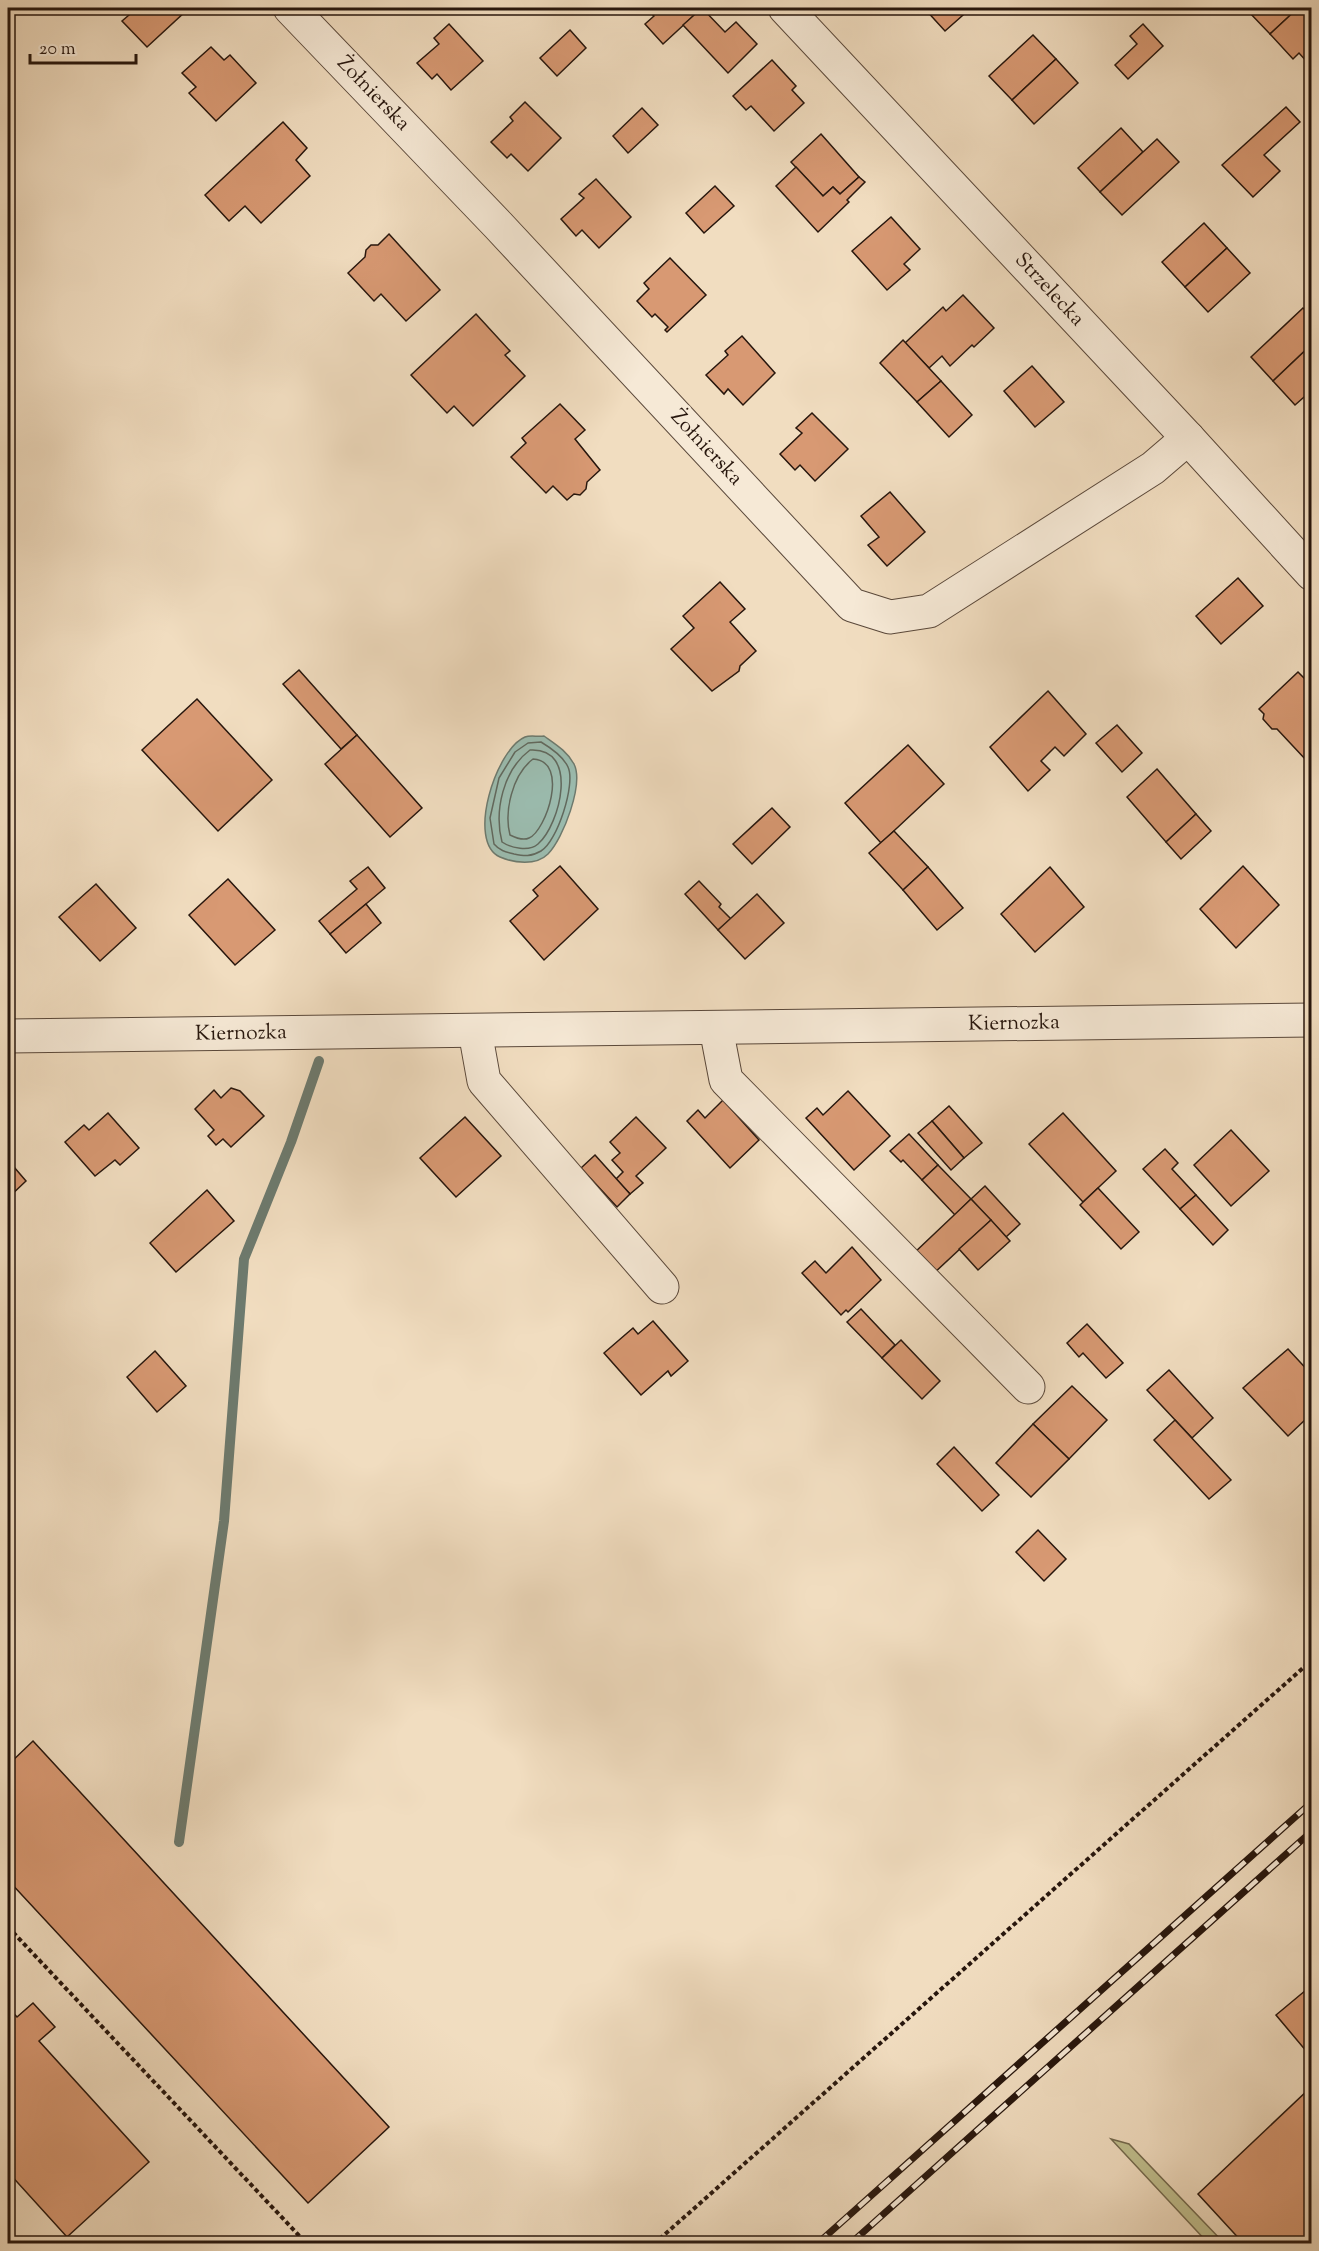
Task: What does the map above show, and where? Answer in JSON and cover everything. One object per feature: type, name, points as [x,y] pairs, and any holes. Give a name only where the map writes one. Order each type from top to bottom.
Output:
[{"type":"street","name":"Żołnierska","points":[[290,8],[507,234],[852,604],[890,617],[929,611],[1153,468],[1188,438]]},
{"type":"street","name":"Strzelecka","points":[[785,8],[1188,438],[1311,574]]},
{"type":"street","name":"Kiernozka","points":[[8,1036],[1311,1020]]},
{"type":"street","points":[[716,1028],[726,1080],[1028,1387]]},
{"type":"street","points":[[475,1031],[484,1081],[662,1287]]},
{"type":"path","points":[[654,2244],[1311,1660]]},
{"type":"path","points":[[8,1927],[307,2244]]},
{"type":"shaded area","points":[[1111,2139],[1129,2144],[1224,2243],[1208,2243]]},
{"type":"water","points":[[544,736],[564,752],[574,764],[576,784],[570,811],[554,847],[543,858],[531,862],[518,862],[500,857],[490,848],[485,834],[485,816],[495,776],[514,745],[525,737]]},
{"type":"building","points":[[122,8],[184,8],[187,10],[147,47],[122,21],[129,15]]},
{"type":"building","points":[[646,8],[702,8],[663,44],[645,24],[654,16]]},
{"type":"building","points":[[702,8],[725,32],[736,22],[757,44],[728,73],[683,25]]},
{"type":"building","points":[[924,8],[971,8],[945,31]]},
{"type":"building","points":[[1251,8],[1298,8],[1270,34],[1248,11]]},
{"type":"building","points":[[1298,8],[1312,8],[1312,59],[1308,63],[1299,53],[1293,59],[1270,34]]},
{"type":"building","points":[[449,24],[483,61],[451,90],[437,74],[432,79],[417,63],[439,44],[434,38]]},
{"type":"building","points":[[1143,24],[1163,46],[1128,79],[1115,65],[1137,44],[1130,36]]},
{"type":"building","points":[[570,30],[586,48],[557,76],[540,58]]},
{"type":"building","points":[[1033,35],[1056,59],[1012,100],[989,76]]},
{"type":"building","points":[[211,47],[224,60],[230,55],[256,83],[216,121],[189,93],[196,87],[182,73]]},
{"type":"building","points":[[1056,59],[1078,83],[1034,124],[1012,100]]},
{"type":"building","points":[[772,60],[796,86],[792,90],[804,103],[774,131],[751,106],[746,110],[733,96]]},
{"type":"building","points":[[525,102],[561,138],[528,171],[511,154],[507,158],[491,142],[513,121],[510,117]]},
{"type":"building","points":[[1286,107],[1300,122],[1264,155],[1280,171],[1253,197],[1222,165]]},
{"type":"building","points":[[642,108],[658,125],[628,153],[613,136]]},
{"type":"building","points":[[283,122],[307,148],[296,160],[310,176],[261,223],[245,206],[229,221],[205,195]]},
{"type":"building","points":[[1121,128],[1143,152],[1100,192],[1078,168]]},
{"type":"building","points":[[821,134],[859,177],[840,194],[833,187],[823,196],[791,162]]},
{"type":"building","points":[[1157,139],[1179,162],[1122,215],[1100,192]]},
{"type":"building","points":[[796,167],[823,196],[833,187],[840,194],[859,177],[865,182],[847,200],[849,202],[818,232],[776,186]]},
{"type":"building","points":[[596,179],[631,217],[599,248],[582,230],[576,236],[561,219],[584,198],[579,194]]},
{"type":"building","points":[[715,186],[734,206],[704,233],[686,213]]},
{"type":"building","points":[[891,217],[920,249],[904,264],[910,270],[887,290],[852,251]]},
{"type":"building","points":[[1204,223],[1227,248],[1185,287],[1162,262]]},
{"type":"building","points":[[389,234],[440,290],[406,321],[381,294],[374,301],[348,273],[365,257],[366,250],[371,245],[378,245]]},
{"type":"building","points":[[1227,248],[1250,273],[1208,312],[1185,287]]},
{"type":"building","points":[[670,258],[706,295],[667,332],[665,330],[668,327],[655,314],[652,317],[637,301],[649,289],[644,283]]},
{"type":"building","points":[[963,295],[994,328],[950,366],[942,356],[929,368],[905,343],[943,307],[946,311]]},
{"type":"building","points":[[1303,308],[1312,316],[1312,344],[1273,381],[1251,357]]},
{"type":"building","points":[[476,314],[510,351],[505,355],[525,376],[473,426],[454,406],[447,413],[411,375]]},
{"type":"building","points":[[742,336],[775,373],[743,405],[728,389],[724,394],[706,375],[728,355],[725,351]]},
{"type":"building","points":[[903,340],[941,381],[917,402],[880,363]]},
{"type":"building","points":[[1312,344],[1312,390],[1295,405],[1273,381]]},
{"type":"building","points":[[1032,366],[1064,402],[1035,427],[1004,391]]},
{"type":"building","points":[[941,381],[972,415],[949,437],[917,402]]},
{"type":"building","points":[[560,404],[585,430],[575,439],[600,470],[587,482],[586,489],[580,495],[574,494],[567,500],[553,486],[546,493],[511,457],[526,443],[522,438]]},
{"type":"building","points":[[812,413],[848,449],[815,481],[800,465],[795,470],[780,454],[802,433],[796,428]]},
{"type":"building","points":[[890,492],[925,532],[887,566],[868,545],[879,537],[861,516]]},
{"type":"building","points":[[1238,578],[1263,606],[1221,644],[1196,616]]},
{"type":"building","points":[[720,582],[745,609],[730,622],[756,651],[740,666],[739,671],[712,691],[671,649],[694,628],[683,616]]},
{"type":"building","points":[[299,670],[357,735],[341,749],[283,684]]},
{"type":"building","points":[[1298,672],[1312,686],[1312,755],[1306,760],[1277,729],[1272,729],[1263,719],[1264,714],[1259,709]]},
{"type":"building","points":[[1048,691],[1086,734],[1064,756],[1055,747],[1041,761],[1050,770],[1028,791],[990,747]]},
{"type":"building","points":[[197,699],[272,780],[218,831],[142,750]]},
{"type":"building","points":[[1117,725],[1142,753],[1122,772],[1096,743]]},
{"type":"building","points":[[357,735],[422,808],[390,837],[325,764]]},
{"type":"building","points":[[908,745],[944,784],[881,843],[845,803]]},
{"type":"building","points":[[1157,769],[1196,814],[1166,842],[1127,797]]},
{"type":"building","points":[[772,808],[790,827],[752,864],[733,844]]},
{"type":"building","points":[[1196,814],[1211,831],[1181,859],[1166,842]]},
{"type":"building","points":[[894,831],[928,867],[903,890],[869,853]]},
{"type":"building","points":[[560,866],[598,909],[544,960],[510,921],[538,896],[533,890]]},
{"type":"building","points":[[1243,866],[1279,905],[1236,948],[1200,909]]},
{"type":"building","points":[[368,867],[385,888],[330,934],[319,921],[357,889],[350,881]]},
{"type":"building","points":[[928,867],[963,908],[937,930],[903,890]]},
{"type":"building","points":[[1050,867],[1084,907],[1035,952],[1001,914]]},
{"type":"building","points":[[228,879],[275,930],[235,965],[189,915]]},
{"type":"building","points":[[699,881],[721,904],[719,907],[731,919],[718,930],[685,894]]},
{"type":"building","points":[[96,884],[136,928],[100,961],[59,917]]},
{"type":"building","points":[[757,894],[784,923],[745,959],[718,930]]},
{"type":"building","points":[[366,904],[381,923],[346,953],[330,934]]},
{"type":"building","points":[[231,1088],[240,1091],[264,1116],[231,1147],[223,1139],[216,1145],[208,1136],[214,1130],[195,1109],[214,1090],[221,1098]]},
{"type":"building","points":[[848,1091],[890,1136],[854,1170],[806,1118],[817,1108],[823,1115]]},
{"type":"building","points":[[723,1100],[759,1140],[730,1168],[687,1121],[698,1110],[705,1118]]},
{"type":"building","points":[[949,1106],[982,1143],[964,1158],[932,1121]]},
{"type":"building","points":[[108,1113],[139,1148],[120,1165],[115,1160],[95,1176],[65,1142],[84,1125],[89,1130]]},
{"type":"building","points":[[1063,1113],[1116,1171],[1083,1202],[1029,1144]]},
{"type":"building","points":[[465,1117],[501,1156],[456,1197],[420,1158]]},
{"type":"building","points":[[636,1117],[666,1148],[636,1176],[643,1183],[630,1194],[616,1179],[623,1172],[612,1160],[620,1153],[610,1142]]},
{"type":"building","points":[[932,1121],[964,1158],[951,1170],[918,1133]]},
{"type":"building","points":[[1231,1130],[1269,1171],[1231,1206],[1194,1165]]},
{"type":"building","points":[[909,1134],[938,1165],[922,1180],[903,1160],[901,1162],[890,1151]]},
{"type":"building","points":[[1165,1149],[1178,1163],[1172,1169],[1196,1195],[1180,1209],[1143,1169]]},
{"type":"building","points":[[595,1155],[630,1194],[617,1207],[581,1168]]},
{"type":"building","points":[[8,1160],[26,1181],[8,1198]]},
{"type":"building","points":[[938,1165],[971,1199],[955,1215],[922,1180]]},
{"type":"building","points":[[985,1186],[1020,1224],[1006,1237],[971,1199]]},
{"type":"building","points":[[1098,1188],[1139,1232],[1121,1249],[1080,1205]]},
{"type":"building","points":[[207,1190],[234,1221],[176,1272],[150,1243]]},
{"type":"building","points":[[1196,1195],[1228,1230],[1213,1245],[1180,1209]]},
{"type":"building","points":[[971,1199],[991,1220],[932,1275],[913,1254]]},
{"type":"building","points":[[991,1220],[1010,1241],[978,1270],[959,1249]]},
{"type":"building","points":[[852,1247],[881,1280],[848,1312],[846,1310],[841,1315],[802,1273],[815,1261],[826,1273]]},
{"type":"building","points":[[861,1309],[895,1345],[882,1358],[847,1322]]},
{"type":"building","points":[[653,1321],[688,1361],[671,1376],[668,1371],[641,1395],[604,1353],[633,1328],[638,1334]]},
{"type":"building","points":[[1087,1324],[1123,1363],[1106,1378],[1083,1353],[1079,1357],[1067,1343]]},
{"type":"building","points":[[901,1340],[940,1381],[922,1399],[882,1358]]},
{"type":"building","points":[[1288,1349],[1312,1375],[1312,1411],[1288,1436],[1243,1388]]},
{"type":"building","points":[[155,1351],[186,1386],[157,1412],[127,1377]]},
{"type":"building","points":[[1169,1370],[1213,1418],[1192,1438],[1147,1390]]},
{"type":"building","points":[[1072,1386],[1107,1420],[1069,1459],[1033,1424]]},
{"type":"building","points":[[1175,1420],[1231,1480],[1209,1499],[1154,1440]]},
{"type":"building","points":[[1033,1424],[1069,1459],[1031,1497],[996,1463]]},
{"type":"building","points":[[954,1447],[999,1495],[982,1511],[937,1464]]},
{"type":"building","points":[[1038,1530],[1066,1559],[1044,1581],[1016,1552]]},
{"type":"building","points":[[33,1741],[389,2127],[308,2203],[8,1880],[8,1765]]},
{"type":"building","points":[[1312,1985],[1312,2058],[1276,2015]]},
{"type":"building","points":[[33,2003],[55,2027],[39,2041],[149,2162],[67,2237],[8,2172],[8,2007],[17,2017]]},
{"type":"building","points":[[1309,2089],[1312,2091],[1312,2233],[1301,2244],[1244,2244],[1198,2194]]},
{"type":"waterway","points":[[179,1842],[224,1521],[244,1259],[291,1142],[319,1061]]},
{"type":"railway","points":[[817,2244],[1312,1802]]},
{"type":"railway","points":[[850,2244],[1312,1831]]}]
